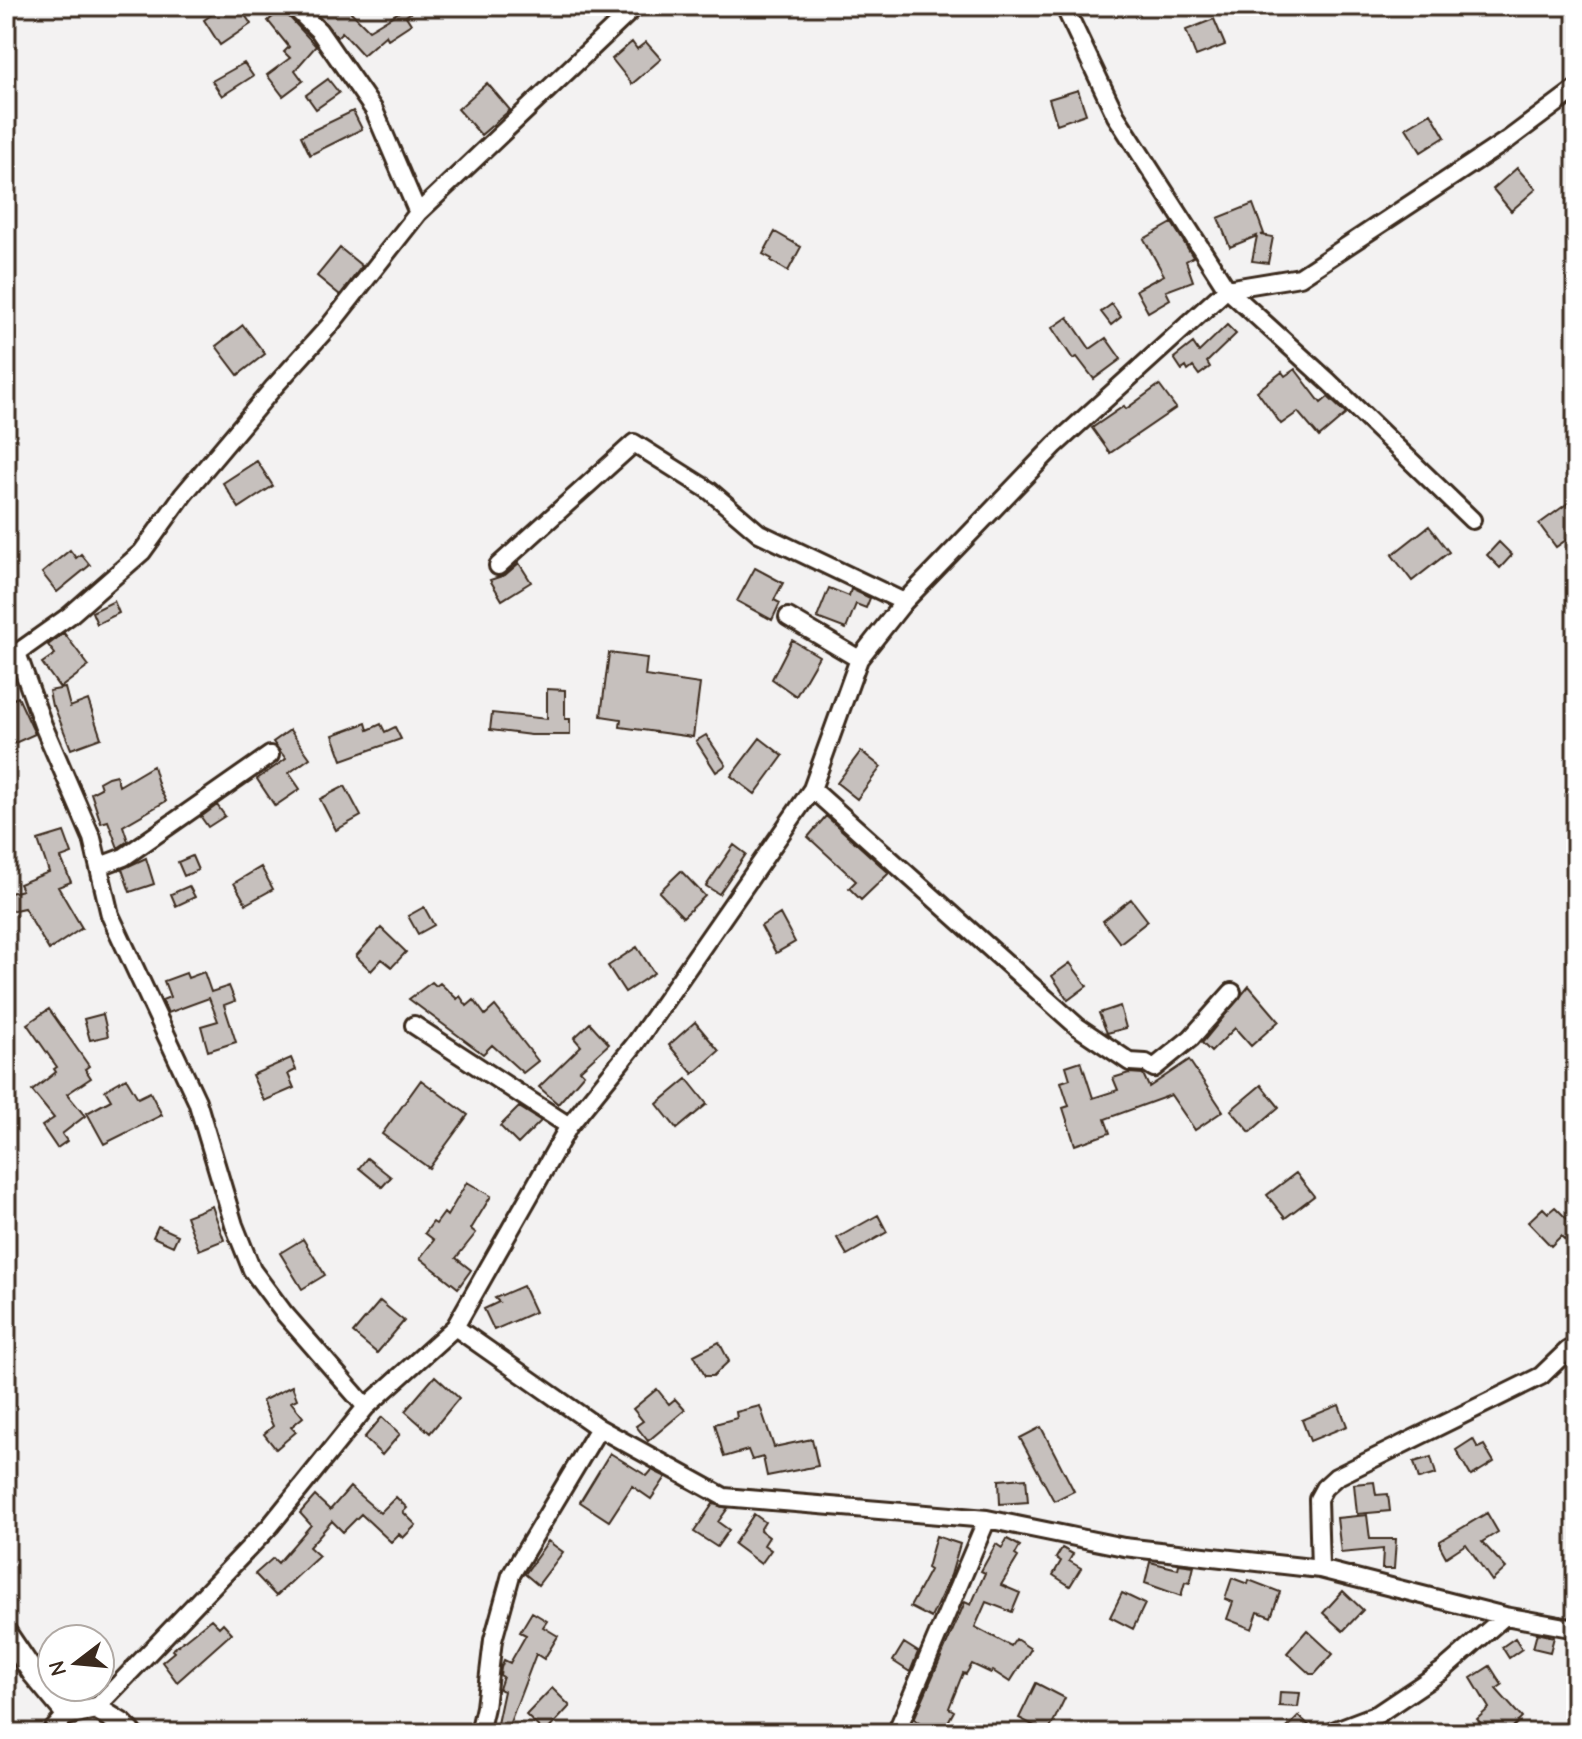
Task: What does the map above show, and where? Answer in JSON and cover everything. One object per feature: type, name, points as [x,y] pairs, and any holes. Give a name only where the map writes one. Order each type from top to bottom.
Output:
[{"type":"street","points":[[293,6],[319,31],[374,110],[418,213]]},
{"type":"street","points":[[366,1407],[284,1313],[252,1270],[234,1225],[197,1101],[110,915],[92,838],[12,655],[69,616],[142,552],[183,495],[330,325],[418,213],[636,6]]},
{"type":"street","points":[[1064,6],[1116,116],[1227,289],[1472,520]]},
{"type":"street","points":[[50,1733],[67,1714],[96,1708],[270,1526],[366,1407],[455,1327],[569,1126],[635,1044],[812,789],[859,659],[904,602],[1055,445],[1227,289],[1300,277],[1509,139],[1576,89]]},
{"type":"street","points":[[498,566],[634,443],[710,491],[759,533],[904,602]]},
{"type":"street","points":[[788,617],[859,659]]},
{"type":"street","points":[[100,866],[124,857],[270,755]]},
{"type":"street","points":[[812,789],[1078,1027],[1130,1062],[1146,1063],[1154,1068],[1191,1038],[1232,992]]},
{"type":"street","points":[[414,1025],[569,1126]]},
{"type":"street","points":[[455,1327],[599,1428],[724,1497],[987,1519],[1124,1547],[1320,1569],[1505,1616],[1576,1629]]},
{"type":"street","points":[[1320,1569],[1318,1499],[1336,1477],[1541,1376],[1568,1350]]},
{"type":"street","points":[[479,1733],[493,1640],[511,1575],[599,1428]]},
{"type":"street","points":[[896,1733],[987,1519]]},
{"type":"street","points":[[1333,1731],[1378,1714],[1442,1671],[1505,1616]]},
{"type":"street","points":[[6,1633],[33,1673],[67,1714]]},
{"type":"street","points":[[96,1708],[131,1733]]},
{"type":"building","points":[[224,6],[239,6],[251,24],[220,45],[204,20]]},
{"type":"building","points":[[320,6],[345,6],[369,30],[409,6],[413,11],[406,16],[411,24],[388,39],[386,35],[363,55],[342,32],[337,37],[315,12]]},
{"type":"building","points":[[282,9],[316,46],[295,70],[303,81],[283,96],[267,75],[290,58],[284,52],[289,47],[268,21]]},
{"type":"building","points":[[1214,19],[1225,45],[1196,56],[1186,30]]},
{"type":"building","points":[[632,42],[637,49],[646,42],[661,59],[632,84],[612,59]]},
{"type":"building","points":[[244,63],[253,76],[222,96],[212,81]]},
{"type":"building","points":[[328,79],[339,93],[316,109],[306,95]]},
{"type":"building","points":[[487,83],[510,110],[481,135],[458,109]]},
{"type":"building","points":[[1078,90],[1086,114],[1057,124],[1049,99]]},
{"type":"building","points":[[353,111],[362,129],[310,155],[301,136]]},
{"type":"building","points":[[1431,113],[1445,137],[1421,152],[1406,128]]},
{"type":"building","points":[[1517,168],[1536,189],[1511,211],[1493,189]]},
{"type":"building","points":[[1253,204],[1264,234],[1261,235],[1273,237],[1268,263],[1252,261],[1257,236],[1230,247],[1218,218]]},
{"type":"building","points":[[1172,223],[1193,257],[1186,261],[1193,281],[1166,291],[1170,299],[1148,312],[1136,290],[1164,275],[1144,239]]},
{"type":"building","points":[[775,232],[801,247],[788,271],[763,254]]},
{"type":"building","points":[[340,248],[362,266],[340,295],[317,276]]},
{"type":"building","points":[[1112,304],[1121,317],[1111,325],[1101,312]]},
{"type":"building","points":[[1068,317],[1090,349],[1106,338],[1121,359],[1094,379],[1077,357],[1073,359],[1052,328]]},
{"type":"building","points":[[243,325],[265,354],[238,375],[216,346]]},
{"type":"building","points":[[1227,325],[1236,334],[1207,362],[1210,367],[1199,375],[1193,367],[1188,371],[1186,367],[1182,370],[1174,358],[1193,343],[1199,352]]},
{"type":"building","points":[[1295,369],[1321,403],[1328,397],[1346,414],[1319,437],[1298,412],[1281,424],[1257,391],[1282,372],[1285,376]]},
{"type":"building","points":[[1159,385],[1176,408],[1110,453],[1092,428]]},
{"type":"building","points":[[257,461],[273,486],[239,508],[223,483]]},
{"type":"building","points":[[1568,503],[1576,513],[1576,533],[1556,547],[1539,524]]},
{"type":"building","points":[[1429,526],[1449,552],[1412,581],[1392,555]]},
{"type":"building","points":[[1499,542],[1512,555],[1500,568],[1487,555]]},
{"type":"building","points":[[70,550],[76,558],[81,554],[90,565],[57,592],[42,573]]},
{"type":"building","points":[[519,563],[531,582],[502,600],[490,580],[505,575]]},
{"type":"building","points":[[755,568],[783,583],[774,600],[780,603],[772,620],[737,601]]},
{"type":"building","points":[[829,588],[849,596],[851,589],[870,598],[866,608],[856,604],[846,629],[817,618]]},
{"type":"building","points":[[114,601],[119,613],[97,624],[92,612]]},
{"type":"building","points":[[64,633],[89,666],[60,688],[42,663],[55,654],[48,645]]},
{"type":"building","points":[[792,640],[819,656],[796,696],[772,679]]},
{"type":"building","points":[[609,653],[647,658],[645,676],[700,684],[693,737],[620,727],[621,719],[601,716]]},
{"type":"building","points":[[65,688],[70,707],[88,700],[101,738],[71,749],[52,706],[49,691]]},
{"type":"building","points":[[547,689],[565,690],[565,719],[570,719],[570,735],[531,735],[490,730],[492,713],[547,719]]},
{"type":"building","points":[[18,697],[35,734],[6,747],[6,702]]},
{"type":"building","points":[[366,723],[368,730],[381,724],[385,732],[395,727],[401,739],[342,760],[333,735]]},
{"type":"building","points":[[290,730],[310,758],[289,773],[300,789],[275,806],[257,779],[286,759],[273,742]]},
{"type":"building","points":[[706,735],[726,765],[716,772],[696,741]]},
{"type":"building","points":[[760,738],[783,756],[755,794],[731,776]]},
{"type":"building","points":[[861,751],[881,767],[857,799],[837,783]]},
{"type":"building","points":[[153,766],[166,801],[123,826],[128,841],[118,848],[108,821],[101,823],[91,793],[101,788],[99,782],[108,777],[116,775],[119,786]]},
{"type":"building","points":[[345,786],[361,816],[336,830],[320,799]]},
{"type":"building","points":[[217,805],[225,816],[208,827],[201,817]]},
{"type":"building","points":[[826,816],[889,873],[861,900],[849,888],[856,881],[808,837]]},
{"type":"building","points":[[64,832],[72,854],[61,858],[71,882],[58,887],[82,928],[49,950],[24,908],[6,912],[6,894],[22,890],[19,884],[49,872],[38,840]]},
{"type":"building","points":[[734,845],[746,854],[719,894],[706,886]]},
{"type":"building","points":[[192,856],[198,870],[184,876],[178,862]]},
{"type":"building","points":[[146,858],[154,884],[130,892],[122,869]]},
{"type":"building","points":[[261,867],[273,889],[246,904],[234,883]]},
{"type":"building","points":[[681,871],[705,896],[683,917],[659,892]]},
{"type":"building","points":[[189,886],[195,897],[176,906],[171,894]]},
{"type":"building","points":[[1131,899],[1148,921],[1120,943],[1103,921]]},
{"type":"building","points":[[424,907],[434,925],[418,934],[408,916]]},
{"type":"building","points":[[780,914],[795,942],[776,953],[761,926]]},
{"type":"building","points":[[381,928],[406,952],[392,967],[382,959],[371,971],[356,956]]},
{"type":"building","points":[[637,947],[654,973],[625,992],[608,966]]},
{"type":"building","points":[[1070,963],[1087,986],[1068,1000],[1052,976]]},
{"type":"building","points":[[204,972],[211,992],[229,986],[235,1001],[224,1005],[236,1042],[208,1051],[201,1026],[218,1021],[209,998],[168,1013],[162,1000],[170,997],[164,981],[186,973],[188,978]]},
{"type":"building","points":[[432,982],[436,986],[440,983],[457,999],[460,996],[467,1006],[474,1000],[485,1015],[495,1006],[538,1061],[523,1073],[492,1045],[483,1054],[409,999]]},
{"type":"building","points":[[1249,986],[1279,1021],[1251,1046],[1235,1028],[1211,1052],[1202,1043]]},
{"type":"building","points":[[1120,1006],[1126,1028],[1107,1033],[1099,1013]]},
{"type":"building","points":[[49,1009],[89,1066],[85,1069],[91,1078],[67,1094],[85,1116],[62,1134],[67,1141],[57,1148],[42,1126],[54,1118],[32,1091],[56,1072],[54,1069],[57,1067],[27,1024]]},
{"type":"building","points":[[103,1014],[108,1036],[90,1040],[84,1019]]},
{"type":"building","points":[[695,1022],[719,1051],[693,1074],[669,1045]]},
{"type":"building","points":[[590,1023],[609,1044],[580,1070],[584,1074],[558,1104],[539,1087],[581,1046],[574,1038]]},
{"type":"building","points":[[291,1058],[296,1070],[288,1074],[294,1088],[264,1101],[252,1075]]},
{"type":"building","points":[[1189,1060],[1223,1111],[1195,1130],[1171,1095],[1105,1119],[1110,1133],[1075,1145],[1063,1108],[1069,1106],[1061,1082],[1070,1079],[1066,1066],[1081,1061],[1093,1098],[1118,1090],[1113,1078],[1129,1073],[1143,1074],[1149,1087]]},
{"type":"building","points":[[126,1078],[138,1098],[150,1092],[162,1115],[104,1144],[87,1113],[111,1100],[105,1090]]},
{"type":"building","points":[[687,1079],[707,1104],[677,1129],[657,1104]]},
{"type":"building","points":[[421,1080],[468,1115],[429,1168],[382,1134]]},
{"type":"building","points":[[1261,1085],[1279,1107],[1250,1132],[1231,1110]]},
{"type":"building","points":[[519,1107],[541,1121],[518,1144],[500,1126]]},
{"type":"building","points":[[367,1158],[391,1177],[382,1187],[359,1168]]},
{"type":"building","points":[[1296,1173],[1314,1196],[1285,1218],[1267,1195]]},
{"type":"building","points":[[467,1182],[491,1196],[471,1229],[476,1233],[456,1258],[471,1270],[458,1288],[420,1258],[434,1240],[425,1233],[444,1213],[447,1216]]},
{"type":"building","points":[[212,1206],[224,1240],[199,1250],[186,1216]]},
{"type":"building","points":[[1555,1207],[1576,1228],[1576,1251],[1561,1236],[1551,1246],[1528,1222],[1543,1208],[1548,1213]]},
{"type":"building","points":[[878,1215],[887,1232],[847,1255],[837,1238]]},
{"type":"building","points":[[158,1226],[178,1235],[173,1246],[153,1237]]},
{"type":"building","points":[[303,1239],[325,1275],[302,1289],[280,1253]]},
{"type":"building","points":[[523,1286],[535,1312],[494,1330],[484,1309],[499,1302],[495,1298]]},
{"type":"building","points":[[380,1301],[404,1321],[377,1353],[353,1333]]},
{"type":"building","points":[[719,1342],[729,1361],[713,1376],[705,1376],[694,1355]]},
{"type":"building","points":[[435,1376],[459,1398],[430,1433],[405,1411]]},
{"type":"building","points":[[292,1386],[297,1399],[291,1402],[303,1417],[291,1427],[296,1432],[276,1449],[264,1434],[273,1426],[262,1401]]},
{"type":"building","points":[[657,1389],[669,1404],[675,1399],[685,1410],[648,1441],[636,1426],[643,1421],[633,1409]]},
{"type":"building","points":[[1339,1405],[1347,1426],[1310,1441],[1302,1420]]},
{"type":"building","points":[[760,1406],[774,1447],[812,1439],[818,1466],[767,1476],[763,1457],[752,1460],[748,1450],[724,1457],[715,1424],[737,1418],[736,1412]]},
{"type":"building","points":[[382,1417],[400,1434],[382,1455],[364,1438]]},
{"type":"building","points":[[1041,1427],[1074,1491],[1054,1501],[1020,1438]]},
{"type":"building","points":[[1473,1439],[1478,1448],[1484,1445],[1494,1462],[1471,1476],[1456,1450]]},
{"type":"building","points":[[610,1453],[647,1476],[652,1470],[666,1477],[651,1499],[632,1486],[609,1521],[580,1502]]},
{"type":"building","points":[[1431,1457],[1436,1474],[1419,1479],[1414,1462]]},
{"type":"building","points":[[1026,1478],[1028,1502],[1000,1504],[999,1480]]},
{"type":"building","points":[[1374,1482],[1376,1495],[1388,1494],[1390,1511],[1357,1514],[1354,1484]]},
{"type":"building","points":[[350,1487],[380,1513],[396,1497],[407,1508],[403,1512],[416,1525],[403,1538],[399,1534],[391,1542],[361,1514],[343,1532],[332,1521],[309,1547],[319,1556],[276,1596],[255,1574],[273,1558],[278,1563],[311,1525],[300,1513],[315,1496],[330,1510]]},
{"type":"building","points":[[713,1504],[728,1508],[718,1522],[729,1530],[717,1547],[694,1532]]},
{"type":"building","points":[[1487,1513],[1498,1532],[1482,1542],[1506,1568],[1492,1581],[1466,1544],[1446,1557],[1440,1546],[1440,1541]]},
{"type":"building","points":[[754,1514],[765,1522],[760,1530],[769,1537],[764,1545],[771,1550],[761,1564],[734,1544]]},
{"type":"building","points":[[1367,1515],[1370,1539],[1396,1539],[1394,1569],[1382,1569],[1383,1549],[1341,1553],[1337,1518]]},
{"type":"building","points":[[936,1536],[960,1544],[951,1575],[931,1618],[910,1607],[930,1570],[927,1568]]},
{"type":"building","points":[[1007,1539],[1020,1546],[1015,1555],[1018,1557],[1001,1585],[1020,1593],[1012,1612],[986,1602],[975,1627],[1011,1646],[1016,1639],[1031,1649],[1010,1682],[993,1671],[991,1673],[972,1664],[966,1674],[963,1673],[949,1708],[954,1711],[942,1733],[938,1733],[914,1719],[965,1602],[971,1605],[985,1573],[981,1571],[996,1544],[1002,1548]]},
{"type":"building","points":[[548,1541],[563,1552],[538,1585],[525,1574]]},
{"type":"building","points":[[1062,1548],[1073,1554],[1069,1561],[1081,1568],[1070,1586],[1053,1575],[1061,1561],[1056,1558]]},
{"type":"building","points":[[1150,1562],[1178,1569],[1179,1564],[1194,1566],[1190,1583],[1185,1582],[1181,1596],[1145,1583]]},
{"type":"building","points":[[1232,1578],[1248,1584],[1249,1580],[1280,1592],[1271,1617],[1258,1612],[1252,1629],[1227,1619],[1233,1602],[1225,1599]]},
{"type":"building","points":[[1343,1591],[1363,1610],[1343,1631],[1323,1613]]},
{"type":"building","points":[[1122,1593],[1145,1604],[1133,1629],[1110,1617]]},
{"type":"building","points":[[532,1612],[547,1621],[543,1627],[558,1636],[544,1659],[536,1654],[506,1733],[495,1733],[504,1691],[499,1689],[503,1677],[500,1675],[501,1668],[504,1660],[510,1663],[526,1635],[520,1632]]},
{"type":"building","points":[[211,1619],[219,1627],[223,1623],[232,1633],[177,1682],[162,1662],[174,1652],[172,1650]]},
{"type":"building","points":[[1307,1630],[1333,1654],[1315,1674],[1310,1674],[1287,1653]]},
{"type":"building","points":[[1537,1633],[1554,1637],[1550,1652],[1533,1648]]},
{"type":"building","points":[[1515,1638],[1522,1649],[1509,1658],[1502,1647]]},
{"type":"building","points":[[904,1643],[918,1652],[910,1672],[893,1661]]},
{"type":"building","points":[[1490,1666],[1502,1685],[1496,1689],[1522,1718],[1507,1733],[1489,1733],[1477,1719],[1489,1708],[1471,1678]]},
{"type":"building","points":[[1036,1683],[1065,1698],[1048,1733],[1019,1718]]},
{"type":"building","points":[[552,1688],[570,1706],[545,1733],[526,1715]]},
{"type":"building","points":[[1280,1692],[1300,1693],[1298,1707],[1279,1706]]},
{"type":"building","points":[[1299,1716],[1317,1733],[1282,1733]]}]
